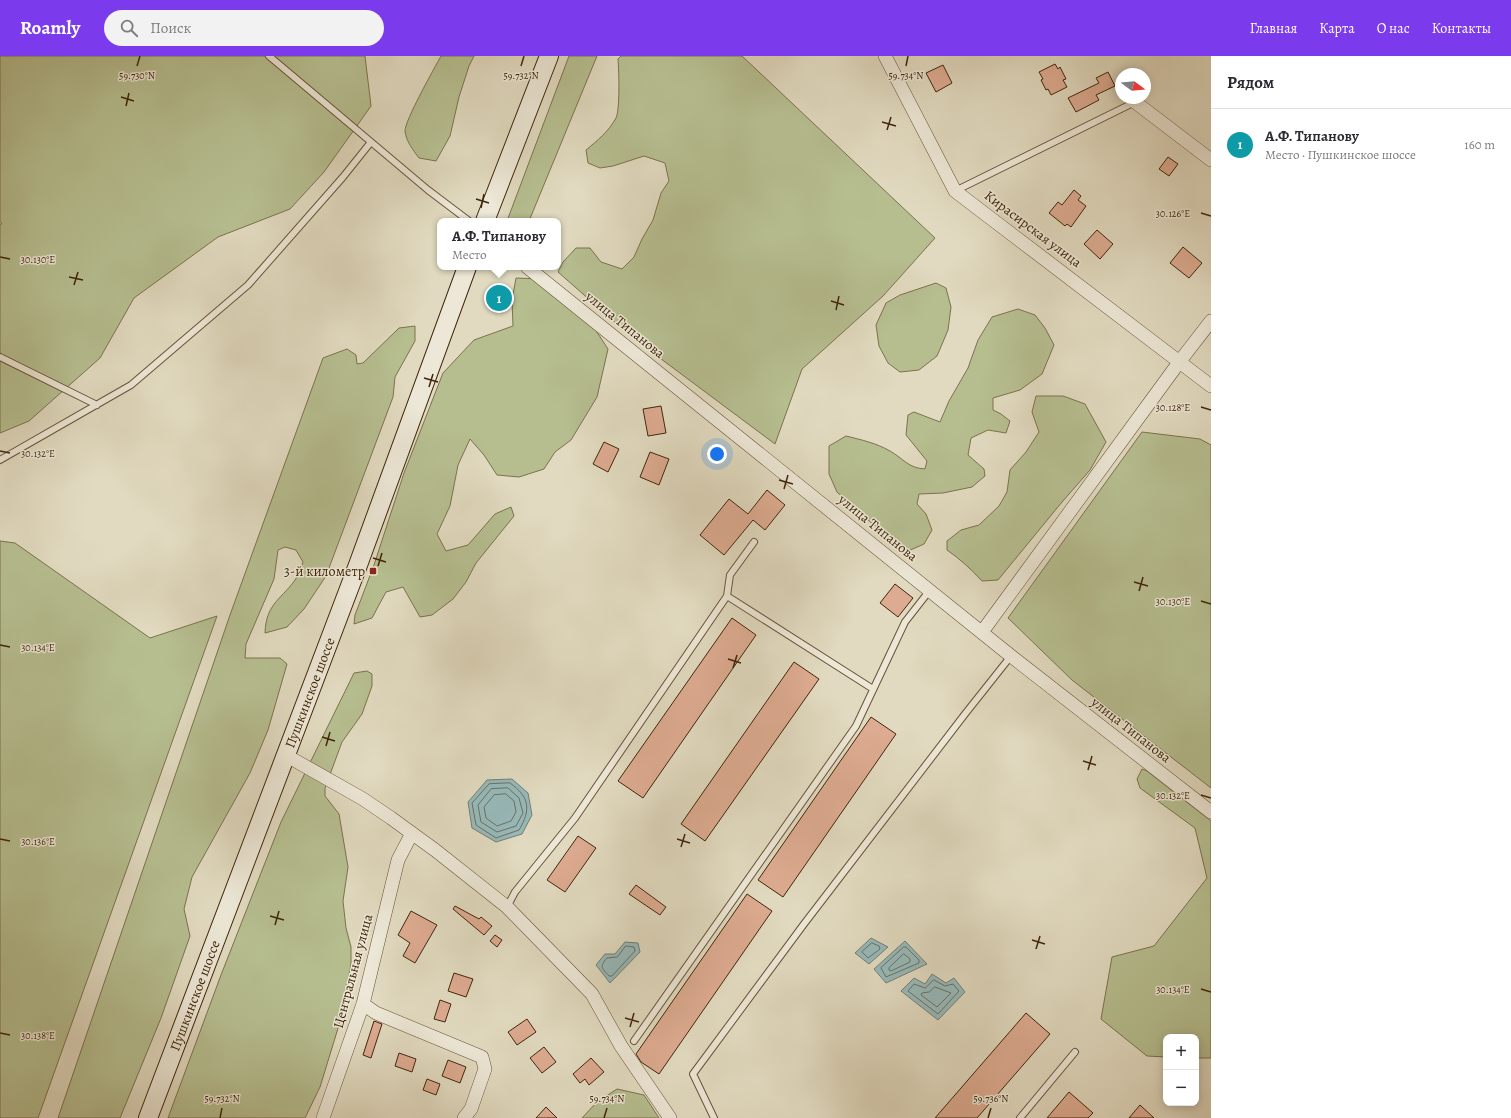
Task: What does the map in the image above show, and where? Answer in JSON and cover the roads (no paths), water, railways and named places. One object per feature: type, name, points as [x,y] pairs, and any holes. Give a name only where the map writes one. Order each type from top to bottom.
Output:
[{"type":"main road","points":[[485,218],[549,56]]},
{"type":"main road","name":"Пушкинское шоссе","points":[[148,1118],[287,756],[467,270]]},
{"type":"street","name":"Кирасирская улица","points":[[885,56],[956,191],[1211,386]]},
{"type":"street","points":[[1138,104],[1211,160]]},
{"type":"street","name":"улица Типанова","points":[[531,270],[1011,656],[1211,812]]},
{"type":"street","points":[[982,632],[1180,361],[1211,321]]},
{"type":"street","points":[[287,756],[362,799],[412,832],[507,907],[592,994],[621,1046],[670,1118]]},
{"type":"street","name":"Центральная улица","points":[[323,1118],[363,1004],[398,860],[412,832]]},
{"type":"street","points":[[363,1004],[376,1013],[482,1057],[485,1069],[471,1109],[464,1118]]},
{"type":"lane","points":[[269,56],[428,190],[465,218]]},
{"type":"lane","points":[[956,191],[1131,104]]},
{"type":"lane","points":[[0,460],[131,385],[248,285],[343,177],[371,142]]},
{"type":"lane","points":[[0,357],[97,405]]},
{"type":"lane","points":[[507,907],[515,892],[575,818],[727,596],[730,575],[754,542]]},
{"type":"lane","points":[[634,1040],[856,726],[905,622],[930,590]]},
{"type":"lane","points":[[727,596],[873,689]]},
{"type":"lane","points":[[714,1118],[693,1074],[818,906],[1011,656]]},
{"type":"lane","points":[[1020,1118],[1075,1052]]},
{"type":"water","points":[[512,779],[528,793],[532,815],[522,834],[496,842],[472,828],[468,802],[487,780]]},
{"type":"water","points":[[871,938],[888,947],[869,964],[855,953]]},
{"type":"water","points":[[905,941],[927,964],[886,983],[874,969]]},
{"type":"water","points":[[625,942],[638,943],[640,952],[610,983],[596,965],[605,954],[615,954]]},
{"type":"water","points":[[932,974],[946,983],[954,978],[965,992],[938,1020],[901,991],[914,978],[925,984]]},
{"type":"place","name":"А.Ф. Типанову","points":[[499,298]]},
{"type":"place","name":"3-й километр","points":[[373,571]]}]
